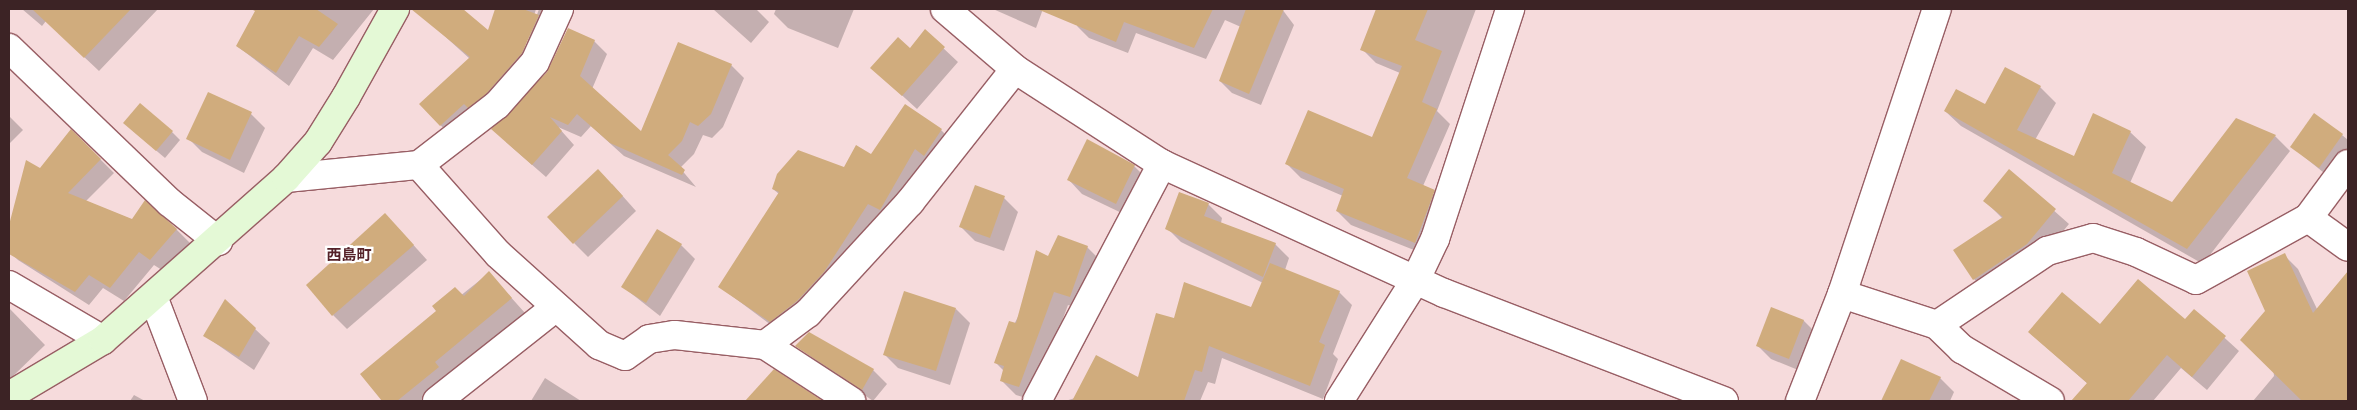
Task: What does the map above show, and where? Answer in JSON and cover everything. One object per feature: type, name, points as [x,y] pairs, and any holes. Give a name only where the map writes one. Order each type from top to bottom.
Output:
[{"type":"street","points":[[9,396],[103,340],[154,299],[286,178],[337,112],[395,9]]},
{"type":"street","points":[[286,178],[419,165],[497,104],[535,62],[559,9]]},
{"type":"street","points":[[945,9],[1015,69],[1162,164],[1415,281],[1724,401]]},
{"type":"street","points":[[1339,401],[1415,281],[1435,239],[1510,9]]},
{"type":"street","points":[[1800,401],[1842,294],[1937,9]]},
{"type":"street","points":[[9,48],[169,202],[218,241]]},
{"type":"street","points":[[765,345],[808,313],[910,202],[1015,69]]},
{"type":"street","points":[[1037,401],[1162,164]]},
{"type":"street","points":[[1937,324],[2047,251],[2093,238],[2136,252],[2196,280],[2308,218],[2348,164]]},
{"type":"street","points":[[419,165],[498,254],[599,345],[625,356],[649,339],[674,335],[765,345],[851,401]]},
{"type":"street","points":[[2308,218],[2348,247]]},
{"type":"street","points":[[9,285],[103,340]]},
{"type":"street","points":[[1842,294],[1937,324],[1962,349],[2050,401]]},
{"type":"street","points":[[154,299],[193,401]]},
{"type":"street","points":[[437,401],[556,307]]},
{"type":"building","points":[[32,9],[131,9],[84,58]]},
{"type":"building","points":[[251,9],[316,9],[338,24],[319,47],[299,36],[276,73],[236,46],[255,11]]},
{"type":"building","points":[[411,9],[463,9],[488,30],[495,9],[523,9],[539,15],[522,53],[486,94],[468,108],[464,104],[440,126],[419,104],[470,57]]},
{"type":"building","points":[[1037,9],[1213,9],[1194,48],[1124,22],[1116,42]]},
{"type":"building","points":[[1246,9],[1284,9],[1249,94],[1219,81]]},
{"type":"building","points":[[1376,9],[1428,9],[1415,40],[1442,51],[1422,102],[1437,109],[1407,178],[1435,190],[1415,243],[1336,211],[1344,189],[1285,164],[1308,110],[1372,137],[1402,66],[1360,50]]},
{"type":"building","points":[[568,28],[595,40],[580,76],[641,131],[678,42],[732,64],[711,114],[698,126],[690,122],[682,141],[668,155],[685,170],[682,175],[610,143],[577,114],[568,125],[550,117],[562,131],[532,165],[491,129],[547,72]]},
{"type":"building","points":[[925,29],[945,47],[902,96],[870,68],[898,37],[910,48]]},
{"type":"building","points":[[2005,67],[2041,86],[2017,130],[2074,156],[2093,113],[2131,131],[2112,173],[2172,202],[2236,118],[2276,135],[2187,249],[1944,111],[1956,89],[1985,104]]},
{"type":"building","points":[[208,92],[252,112],[230,160],[186,139]]},
{"type":"building","points":[[140,103],[173,131],[156,151],[123,123]]},
{"type":"building","points":[[905,104],[942,129],[924,156],[915,149],[880,210],[868,204],[824,272],[797,301],[770,322],[718,287],[779,192],[772,189],[777,174],[798,150],[844,167],[856,145],[871,154]]},
{"type":"building","points":[[2314,113],[2343,134],[2319,168],[2290,147]]},
{"type":"building","points":[[71,129],[101,159],[68,193],[132,219],[145,200],[177,229],[150,260],[139,252],[110,288],[89,275],[75,292],[9,254],[9,225],[26,160],[40,168]]},
{"type":"building","points":[[1087,139],[1135,165],[1116,204],[1067,180]]},
{"type":"building","points":[[598,169],[623,196],[573,244],[547,217]]},
{"type":"building","points":[[2009,169],[2056,209],[2027,244],[1973,280],[1953,250],[2003,217],[1983,201]]},
{"type":"building","points":[[975,185],[1005,196],[990,238],[959,227]]},
{"type":"building","points":[[1179,192],[1209,203],[1204,216],[1276,243],[1263,277],[1165,229]]},
{"type":"building","points":[[385,213],[414,245],[332,316],[306,285]]},
{"type":"building","points":[[657,229],[682,244],[646,303],[621,287]]},
{"type":"building","points":[[1058,235],[1088,246],[1070,297],[1054,292],[1019,387],[1000,381],[1004,366],[994,363],[1009,321],[1016,323],[1036,250],[1048,256]]},
{"type":"building","points":[[2285,253],[2313,313],[2348,271],[2348,401],[2302,401],[2240,340],[2265,311],[2247,271]]},
{"type":"building","points":[[1270,263],[1340,291],[1319,342],[1325,345],[1310,386],[1209,346],[1202,372],[1195,370],[1184,401],[1072,401],[1096,355],[1138,377],[1156,313],[1174,318],[1184,282],[1251,307]]},
{"type":"building","points":[[489,271],[512,298],[435,362],[439,367],[397,401],[382,401],[360,374],[436,311],[432,306],[455,287],[464,296]]},
{"type":"building","points":[[2138,279],[2185,319],[2194,309],[2226,336],[2192,377],[2167,355],[2128,401],[2071,401],[2087,383],[2028,332],[2062,292],[2100,324]]},
{"type":"building","points":[[904,291],[956,308],[936,371],[883,355]]},
{"type":"building","points":[[225,299],[256,328],[239,357],[203,336]]},
{"type":"building","points":[[1771,307],[1804,320],[1789,359],[1756,346]]},
{"type":"building","points":[[809,332],[874,369],[862,390],[795,346]]},
{"type":"building","points":[[1901,359],[1941,377],[1929,401],[1881,401]]},
{"type":"building","points":[[774,369],[823,401],[745,401]]},
{"type":"district","name":"西島町","points":[[349,255]]}]
